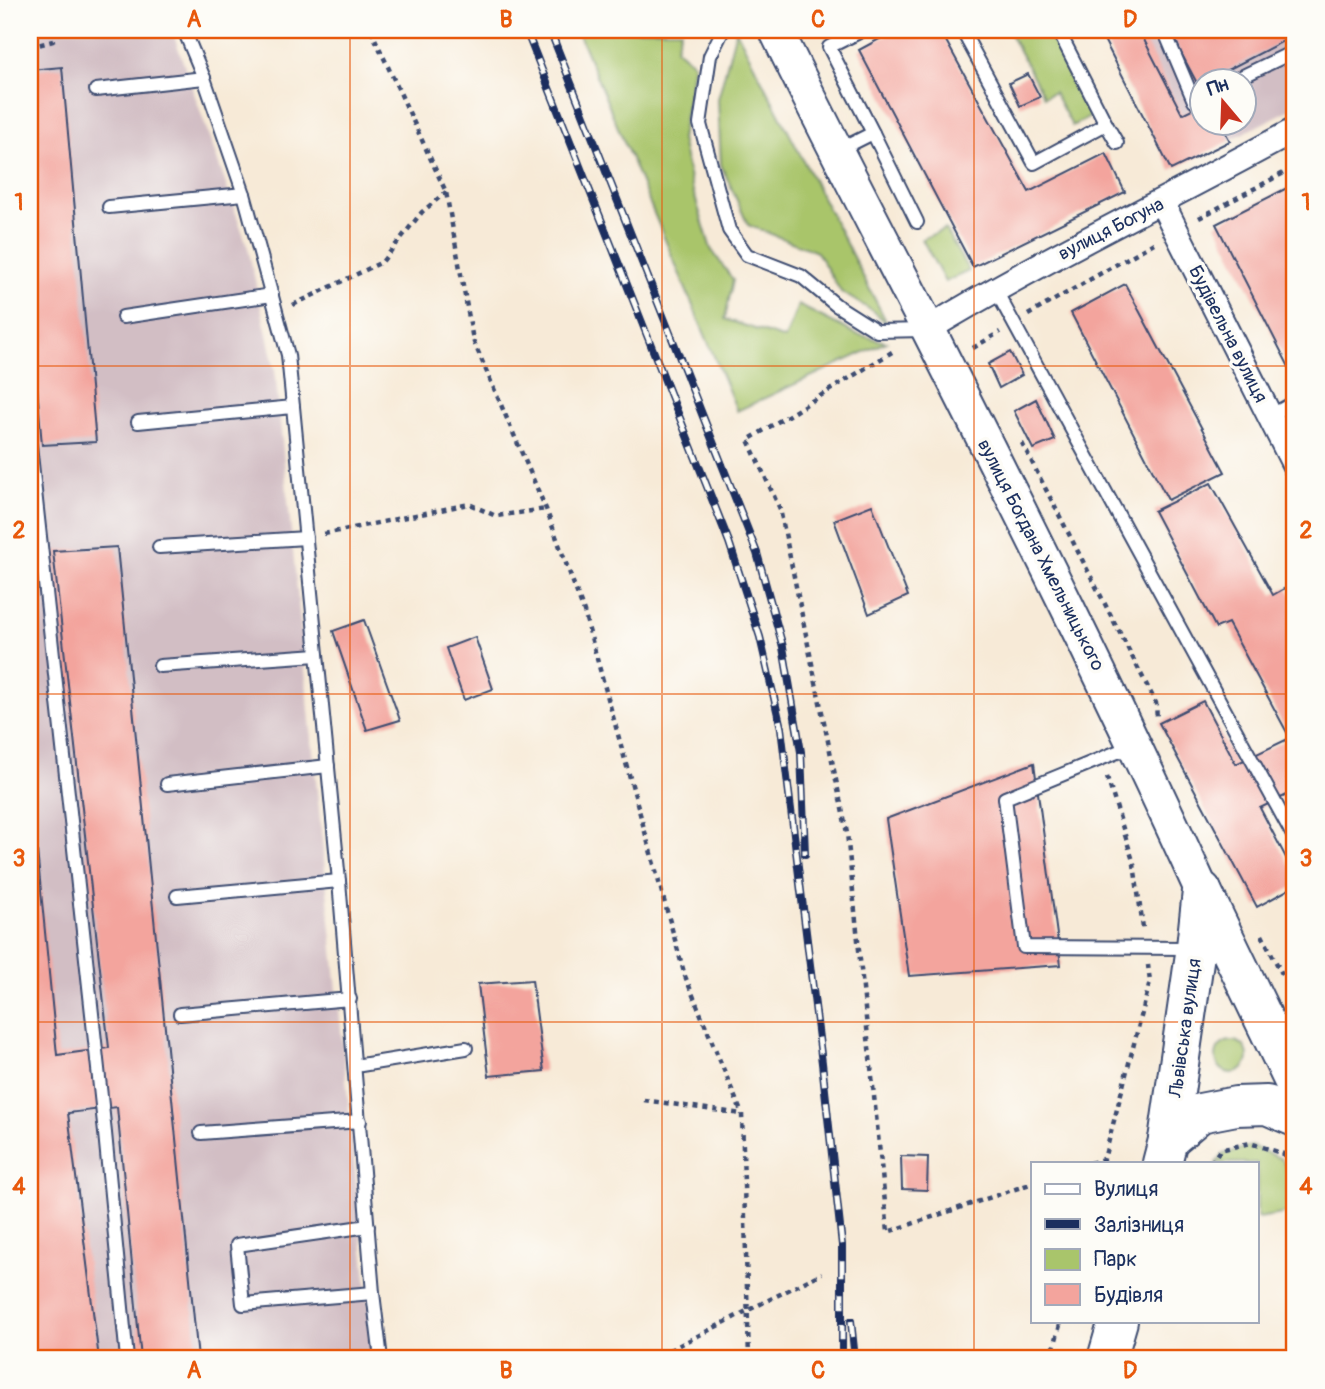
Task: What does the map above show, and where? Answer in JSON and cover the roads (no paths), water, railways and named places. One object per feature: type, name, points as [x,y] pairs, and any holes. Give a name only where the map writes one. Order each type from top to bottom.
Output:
[{"type":"main road","name":"Львівська вулиця","points":[[1165,1152],[1202,891]]},
{"type":"main road","name":"вулиця Богдана Хмельницького","points":[[1202,891],[1295,1084]]},
{"type":"main road","points":[[1165,1152],[1200,1113],[1236,1106],[1268,1105],[1295,1117]]},
{"type":"main road","points":[[1107,1359],[1118,1322]]},
{"type":"street","name":"вулиця Богдана Хмельницького","points":[[776,30],[835,152],[911,334],[1136,745],[1202,891]]},
{"type":"street","name":"вулиця Богуна","points":[[911,334],[1295,130]]},
{"type":"street","name":"Будівельна вулиця","points":[[1162,203],[1295,466]]},
{"type":"lane","points":[[184,30],[204,78],[244,194],[288,355],[350,999],[380,1359]]},
{"type":"lane","points":[[723,30],[710,56],[700,124],[729,230],[747,256],[801,276],[836,305],[877,331],[911,334]]},
{"type":"lane","points":[[863,30],[829,47],[917,222]]},
{"type":"lane","points":[[962,30],[1034,163],[1106,124]]},
{"type":"lane","points":[[1058,30],[1116,143]]},
{"type":"lane","points":[[1164,30],[1188,87]]},
{"type":"lane","points":[[1258,69],[1295,51]]},
{"type":"lane","points":[[96,90],[204,78]]},
{"type":"lane","points":[[835,152],[873,133]]},
{"type":"lane","points":[[109,207],[244,194]]},
{"type":"lane","points":[[995,289],[1295,839]]},
{"type":"lane","points":[[123,317],[272,295]]},
{"type":"lane","points":[[1270,416],[1295,402]]},
{"type":"lane","points":[[138,422],[293,407]]},
{"type":"lane","points":[[30,445],[127,1359]]},
{"type":"lane","points":[[159,547],[306,538]]},
{"type":"lane","points":[[160,666],[317,655]]},
{"type":"lane","points":[[1136,745],[1005,798],[1024,947],[1196,947]]},
{"type":"lane","points":[[167,784],[328,766]]},
{"type":"lane","points":[[177,895],[339,881]]},
{"type":"lane","points":[[180,1014],[350,999]]},
{"type":"lane","points":[[355,1066],[466,1048]]},
{"type":"lane","points":[[201,1133],[360,1121]]},
{"type":"lane","points":[[368,1226],[237,1245],[243,1304],[373,1293]]},
{"type":"railway","points":[[526,30],[729,542],[760,637],[781,728],[822,1063],[842,1245],[842,1359]]},
{"type":"railway","points":[[550,30],[757,553],[783,647],[801,752],[805,854]]},
{"type":"railway","points":[[851,1321],[855,1359]]}]
